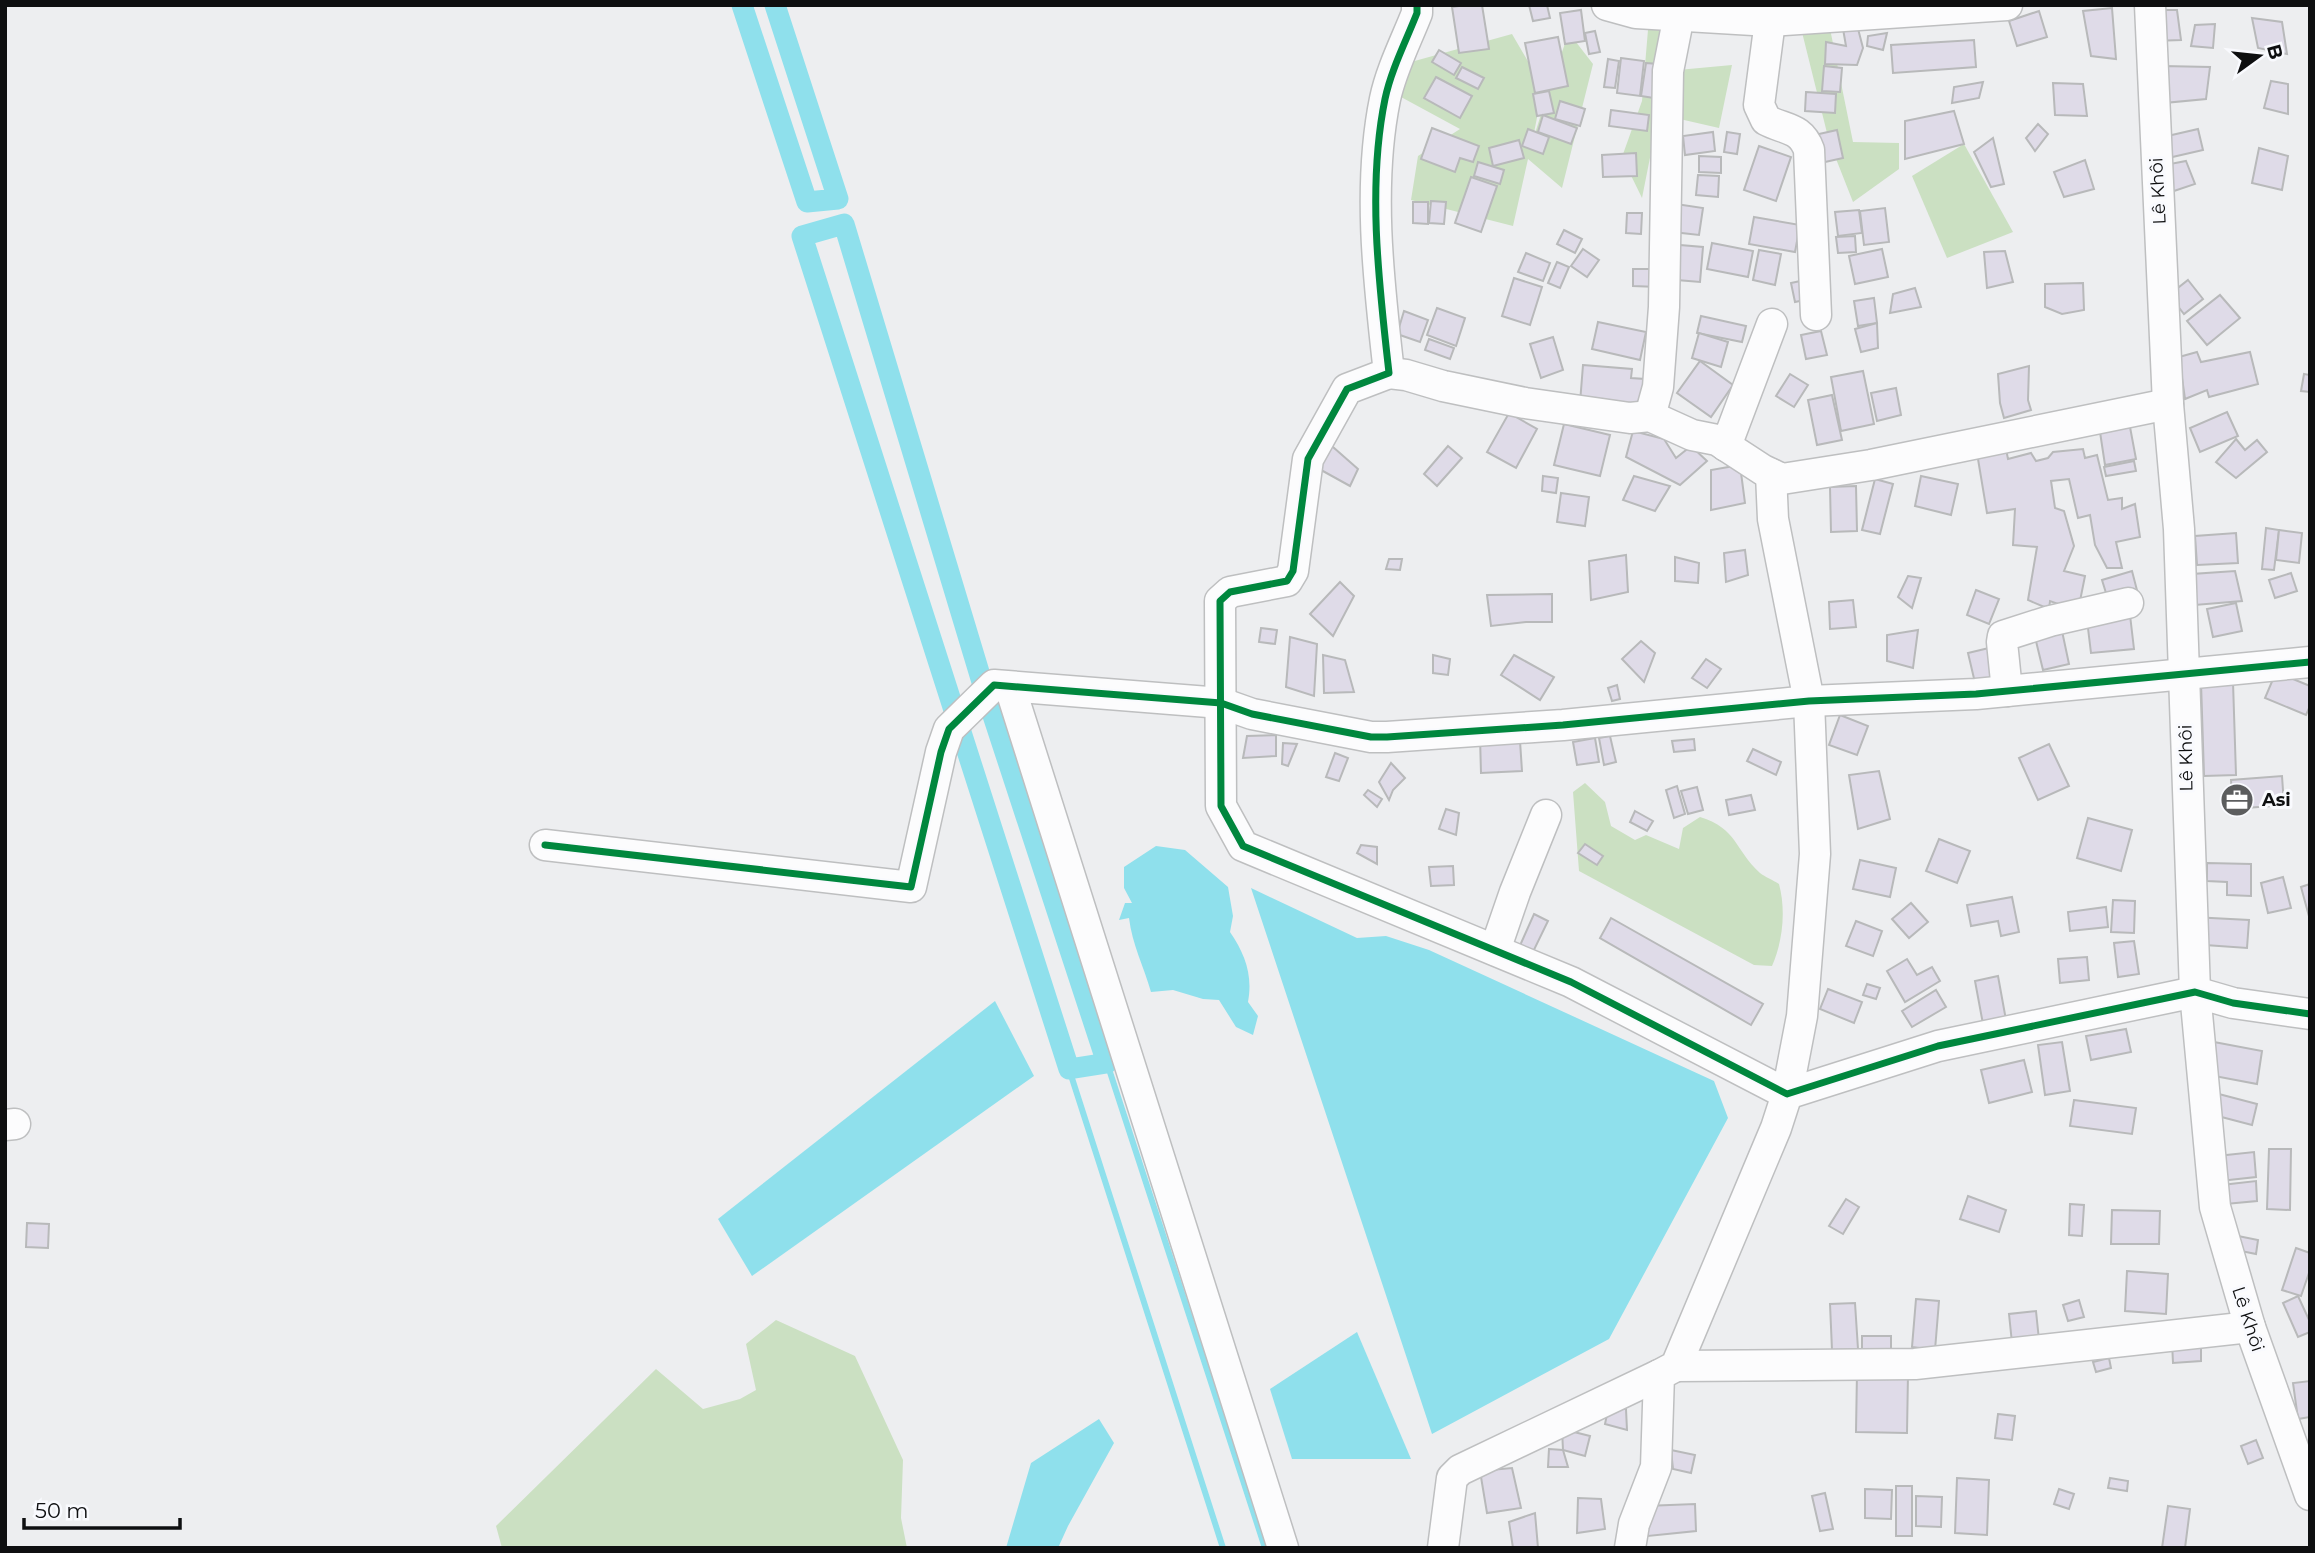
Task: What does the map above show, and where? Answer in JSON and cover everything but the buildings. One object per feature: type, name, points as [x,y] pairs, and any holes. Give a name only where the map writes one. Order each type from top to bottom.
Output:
[{"type":"street","points":[[1389,373],[1381,300],[1375,189],[1385,98],[1418,5]]},
{"type":"street","points":[[1607,5],[1636,13],[1773,13],[2007,5]]},
{"type":"street","name":"Lê Khôi","points":[[2150,5],[2168,404],[2179,529],[2195,992],[2215,1207],[2250,1327],[2307,1480]]},
{"type":"street","points":[[1650,416],[1658,387],[1664,307],[1668,71],[1680,11]]},
{"type":"street","points":[[1773,13],[1759,105],[1766,120],[1800,134],[1809,150],[1816,315]]},
{"type":"street","points":[[1726,446],[1772,324]]},
{"type":"street","points":[[2168,404],[1871,466],[1782,479],[1717,440],[1692,435],[1650,416],[1630,418],[1525,402],[1389,373],[1347,389],[1308,458],[1293,571],[1287,581],[1230,592],[1220,601],[1221,806],[1243,846],[1571,982],[1787,1094],[1938,1046],[2195,992],[2233,1003],[2310,1014]]},
{"type":"street","points":[[1630,1548],[1634,1524],[1656,1467],[1667,1370],[1776,1128],[1787,1094],[1802,1016],[1815,855],[1809,701],[1773,519],[1771,474]]},
{"type":"street","points":[[2007,691],[2003,636],[2050,621],[2128,603]]},
{"type":"street","points":[[545,845],[911,887],[941,752],[953,724],[1002,686],[1221,703],[1252,714],[1371,737],[1387,737],[1563,726],[1809,701],[2007,691],[2310,662]]},
{"type":"street","points":[[1002,686],[1283,1548]]},
{"type":"street","points":[[1495,950],[1514,892],[1546,815]]},
{"type":"street","points":[[1444,1548],[1452,1478],[1460,1470],[1667,1370],[1915,1364],[2250,1327]]},
{"type":"green space","points":[[1826,9],[1853,142],[1899,143],[1899,169],[1853,202],[1829,141],[1798,16]]},
{"type":"green space","points":[[1649,18],[1677,18],[1667,71],[1732,65],[1719,128],[1671,117],[1667,72],[1642,198],[1622,157],[1642,101]]},
{"type":"green space","points":[[1569,33],[1593,64],[1562,188],[1528,159],[1513,226],[1411,200],[1418,156],[1460,129],[1401,97],[1411,62],[1512,34],[1543,87],[1532,143]]},
{"type":"green space","points":[[1964,144],[2013,232],[1947,258],[1912,176]]},
{"type":"green space","points":[[1585,783],[1605,802],[1611,826],[1635,840],[1646,835],[1679,849],[1683,828],[1700,817],[1722,827],[1760,873],[1779,884],[1782,925],[1772,966],[1754,965],[1579,871],[1573,792]]},
{"type":"green space","points":[[776,1320],[855,1356],[903,1460],[901,1518],[907,1548],[502,1548],[496,1526],[656,1369],[703,1409],[740,1399],[756,1390],[746,1344]]},
{"type":"water","points":[[1156,846],[1185,850],[1228,887],[1233,916],[1230,932],[1246,965],[1248,1002],[1258,1016],[1253,1035],[1236,1027],[1219,1000],[1203,999],[1173,990],[1151,992],[1135,946],[1129,918],[1119,920],[1125,903],[1132,903],[1124,888],[1124,867]]},
{"type":"water","points":[[1251,888],[1357,938],[1386,936],[1429,950],[1714,1081],[1728,1118],[1609,1339],[1432,1434]]},
{"type":"water","points":[[995,1001],[1034,1076],[752,1276],[718,1219]]},
{"type":"water","points":[[1357,1332],[1411,1459],[1292,1459],[1270,1389]]},
{"type":"water","points":[[1099,1419],[1114,1443],[1058,1548],[1006,1548],[1031,1463]]},
{"type":"waterway","points":[[742,5],[807,202],[838,199],[775,5]]},
{"type":"waterway","points":[[844,224],[982,682],[1107,1063],[1069,1069],[802,236],[844,224]]},
{"type":"waterway","points":[[1107,1063],[1265,1548]]},
{"type":"waterway","points":[[1069,1069],[1223,1548]]},
{"type":"cycle path","points":[[1417,5],[1417,13],[1395,66],[1385,99],[1377,166],[1376,236],[1389,373],[1347,389],[1308,459],[1293,571],[1287,581],[1230,592],[1220,601],[1221,806],[1243,846],[1571,982],[1787,1094],[1938,1046],[2195,992],[2233,1003],[2310,1014]]},
{"type":"cycle path","points":[[545,845],[911,887],[941,752],[949,729],[994,685],[1221,703],[1252,714],[1371,737],[1387,737],[1563,725],[1809,701],[1976,694],[2310,662]]},
{"type":"place","name":"Asi","points":[[2237,800]]}]
